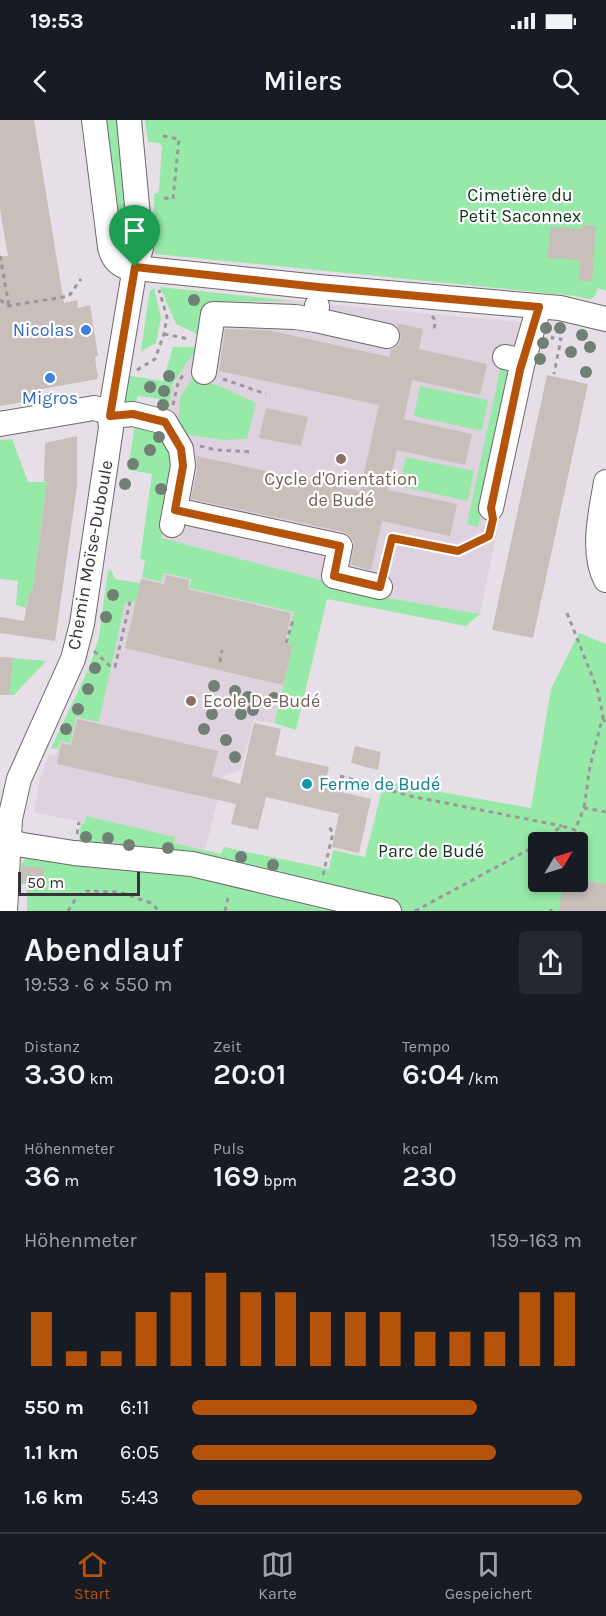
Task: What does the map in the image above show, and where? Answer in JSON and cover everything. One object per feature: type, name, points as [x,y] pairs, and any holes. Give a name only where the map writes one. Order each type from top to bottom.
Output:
[{"type":"street","points":[[94,120],[110,247],[112,256],[119,264],[318,287],[560,308],[606,319]]},
{"type":"street","name":"Chemin Moïse-Duboule","points":[[5,911],[4,840],[19,779],[73,659],[82,624],[109,444],[110,416],[135,267],[141,248],[129,120]]},
{"type":"street","points":[[316,320],[318,287]]},
{"type":"street","points":[[491,508],[514,359],[539,307]]},
{"type":"street","points":[[195,370],[213,314],[295,317],[387,336]]},
{"type":"street","points":[[0,424],[94,408],[110,416],[133,414],[165,422],[181,449],[183,466],[173,518],[340,546],[334,576],[380,587]]},
{"type":"street","points":[[606,482],[598,548],[602,572],[606,580]]},
{"type":"street","points":[[4,840],[74,853],[192,864],[389,911]]},
{"type":"path","points":[[163,136],[179,139],[173,199],[164,198]]},
{"type":"path","points":[[0,256],[9,306]]},
{"type":"path","points":[[0,300],[9,306],[69,296],[81,279]]},
{"type":"path","points":[[130,372],[154,359],[164,334],[167,317],[156,283]]},
{"type":"path","points":[[433,312],[434,332]]},
{"type":"path","points":[[554,330],[552,338],[561,339],[554,374]]},
{"type":"path","points":[[164,334],[182,338]]},
{"type":"path","points":[[165,422],[171,414],[178,383],[195,370],[266,394]]},
{"type":"path","points":[[181,449],[196,445],[216,450],[252,452]]},
{"type":"path","points":[[380,587],[392,538],[458,551],[489,536],[493,519],[491,508]]},
{"type":"path","points":[[92,648],[111,667],[115,668],[130,602]]},
{"type":"path","points":[[567,614],[598,691],[606,725]]},
{"type":"path","points":[[286,643],[293,620],[290,619]]},
{"type":"path","points":[[220,662],[222,650]]},
{"type":"path","points":[[340,776],[410,796],[575,830],[584,808],[590,766],[603,716]]},
{"type":"path","points":[[584,808],[606,812]]},
{"type":"path","points":[[319,894],[333,833],[328,825]]},
{"type":"path","points":[[417,911],[528,850],[562,826]]},
{"type":"path","points":[[68,911],[78,895],[87,891],[119,892],[151,903],[159,911]]},
{"type":"shaded area","name":"Cycle d'Orientation de Budé","points":[[294,301],[540,324],[480,614],[390,598],[160,538],[171,486],[168,413],[173,383],[198,347],[207,302]]},
{"type":"shaded area","name":"Ecole De-Budé","points":[[164,573],[191,579],[189,588],[295,612],[287,642],[293,645],[274,723],[253,720],[241,770],[224,775],[205,850],[174,843],[175,837],[86,817],[85,823],[34,812],[39,782],[49,754],[56,755],[59,741],[76,717],[99,722],[125,602],[136,601],[142,577],[161,582]]},
{"type":"green space","points":[[104,120],[121,120],[131,243],[119,243]]},
{"type":"green space","name":"Cimetière du Petit Saconnex","points":[[145,120],[606,120],[606,291],[598,288],[595,296],[590,300],[577,296],[155,254],[154,194],[158,193],[159,189],[162,146],[159,143],[148,142]]},
{"type":"green space","points":[[160,287],[294,301],[207,302],[201,336],[176,324]]},
{"type":"green space","points":[[154,288],[161,318],[156,343],[141,351],[149,295]]},
{"type":"green space","points":[[173,347],[198,347],[173,383],[168,413],[158,411],[160,399],[138,396],[135,404],[124,404],[127,378],[131,376],[163,381]]},
{"type":"green space","points":[[501,366],[513,368],[478,527],[467,524]]},
{"type":"green space","points":[[192,379],[220,386],[256,403],[247,439],[223,440],[178,433],[180,397]]},
{"type":"green space","points":[[420,386],[488,400],[482,431],[414,416]]},
{"type":"green space","points":[[135,423],[169,432],[171,486],[161,538],[389,598],[480,614],[466,626],[327,599],[296,730],[274,723],[293,645],[287,643],[294,612],[189,588],[191,579],[164,573],[161,582],[142,577],[145,560],[140,559],[152,474],[128,470]]},
{"type":"green space","points":[[12,439],[28,482],[47,482],[32,593],[29,593],[26,608],[16,605],[18,581],[0,579],[0,440]]},
{"type":"green space","points":[[406,457],[474,471],[468,501],[399,486]]},
{"type":"green space","points":[[108,570],[111,570],[115,579],[140,583],[136,601],[125,603],[99,722],[76,717],[70,743],[60,741],[58,749],[51,748],[89,668],[99,637]]},
{"type":"green space","name":"Parc de Budé","points":[[579,633],[606,644],[606,911],[27,911],[27,884],[19,884],[21,865],[27,855],[76,861],[81,824],[85,823],[86,816],[175,837],[174,843],[221,854],[224,847],[329,869],[333,850],[365,857],[384,782],[531,808],[551,689]]},
{"type":"green space","points":[[0,657],[46,661],[14,695],[0,695]]},
{"type":"building","points":[[0,120],[34,120],[64,303],[77,300],[78,308],[90,305],[98,356],[95,357],[98,379],[42,389],[43,399],[0,406],[0,256],[8,256],[0,209]]},
{"type":"building","points":[[582,225],[596,226],[592,281],[579,281],[580,260],[547,258],[551,227],[582,229]]},
{"type":"building","points":[[397,323],[423,329],[419,349],[487,364],[480,395],[412,380],[404,419],[472,434],[465,465],[397,450],[388,490],[457,504],[450,536],[382,521],[371,570],[351,565],[354,542],[344,532],[191,499],[197,469],[196,456],[360,491],[379,405],[219,371],[225,329],[267,330],[390,357],[391,350],[398,345],[401,339]]},
{"type":"building","points":[[547,375],[588,384],[533,638],[492,630]]},
{"type":"building","points":[[266,408],[308,417],[301,446],[259,438]]},
{"type":"building","points":[[77,436],[77,486],[55,641],[0,633],[0,617],[24,621],[29,593],[32,593],[47,482],[44,481],[45,443]]},
{"type":"building","points":[[166,575],[189,580],[188,589],[291,613],[285,643],[293,645],[283,685],[125,648],[141,579],[164,584]]},
{"type":"building","points":[[0,657],[13,658],[9,695],[0,695]]},
{"type":"building","points":[[77,719],[218,751],[212,776],[240,784],[254,723],[281,729],[275,755],[329,767],[324,788],[371,799],[359,853],[332,847],[339,814],[266,797],[258,830],[231,824],[236,804],[57,764],[61,743],[71,745]]},
{"type":"building","points":[[355,746],[381,752],[378,770],[351,763]]},
{"type":"building","points":[[22,866],[44,868],[43,884],[21,882]]},
{"type":"building","points":[[588,881],[606,884],[606,911],[559,911],[562,892],[588,892]]},
{"type":"place","name":"Nicolas","points":[[86,330]]},
{"type":"place","name":"Migros","points":[[50,378]]},
{"type":"place","name":"Cycle d'Orientation de Budé","points":[[341,459]]},
{"type":"place","name":"Ecole De-Budé","points":[[191,701]]},
{"type":"place","name":"Ferme de Budé","points":[[307,784]]},
{"type":"route","points":[[135,267],[318,287],[539,307],[520,370],[491,508],[493,519],[489,536],[458,551],[392,538],[380,587],[334,576],[340,546],[175,510],[183,466],[181,449],[165,422],[133,414],[110,416],[135,267]]}]
